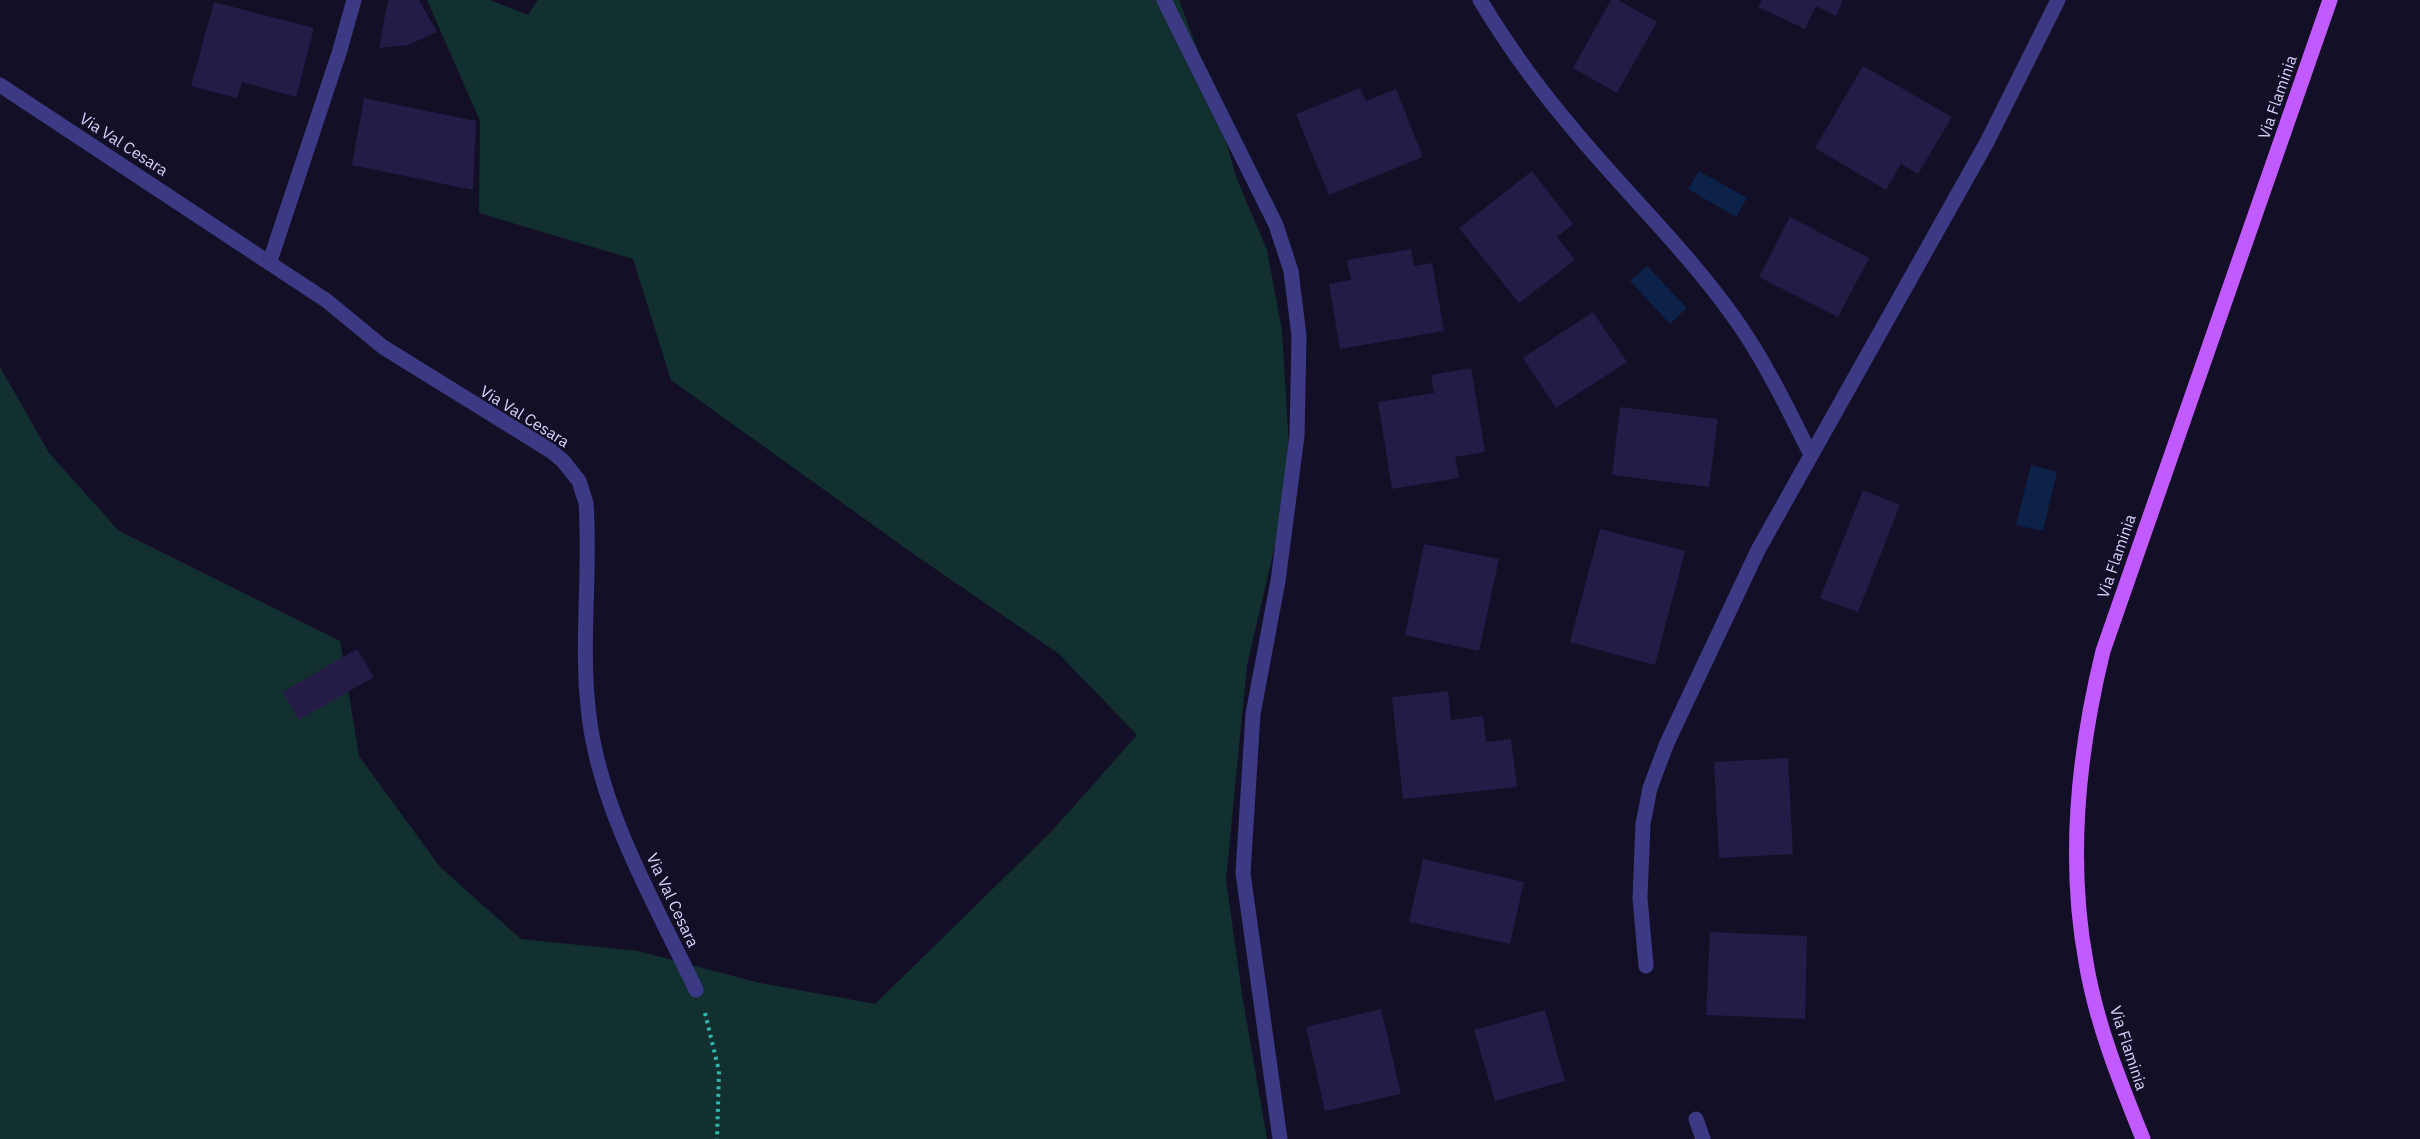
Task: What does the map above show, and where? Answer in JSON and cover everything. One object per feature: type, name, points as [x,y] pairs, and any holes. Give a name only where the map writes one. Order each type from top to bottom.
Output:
[{"type":"main road","name":"Via Flaminia","points":[[2143,1139],[2114,1066],[2094,998],[2081,934],[2077,894],[2076,830],[2086,730],[2103,651],[2330,0]]},
{"type":"street","points":[[270,261],[340,51],[354,0]]},
{"type":"street","points":[[1164,0],[1276,225],[1291,271],[1299,336],[1297,436],[1278,580],[1253,714],[1242,873],[1280,1139]]},
{"type":"street","points":[[1480,0],[1532,77],[1572,128],[1733,316],[1759,356],[1811,454]]},
{"type":"street","points":[[1646,966],[1640,866],[1643,824],[1650,788],[1667,743],[1737,592],[1811,454],[1987,142],[2058,0]]},
{"type":"street","name":"Via Val Cesara","points":[[0,85],[270,261],[327,301],[383,347],[551,452],[563,461],[579,481],[587,518],[585,657],[589,715],[595,748],[621,831],[696,990]]},
{"type":"street","points":[[1696,1119],[1703,1139]]},
{"type":"path","points":[[696,990],[707,1016],[718,1071],[717,1139]]},
{"type":"green space","points":[[427,0],[490,0],[528,15],[538,0],[1179,0],[1203,64],[1237,179],[1267,250],[1282,331],[1289,446],[1278,533],[1247,665],[1226,880],[1242,994],[1267,1139],[0,1139],[0,367],[49,453],[119,531],[340,641],[359,756],[440,867],[521,939],[638,951],[760,983],[875,1004],[1051,832],[1137,735],[1059,654],[915,555],[671,380],[633,259],[479,213],[480,121]]},
{"type":"water","points":[[1699,171],[1747,198],[1736,217],[1688,189]]},
{"type":"water","points":[[1647,266],[1687,308],[1670,324],[1630,281]]},
{"type":"water","points":[[2031,465],[2057,472],[2043,531],[2016,525]]},
{"type":"building","points":[[388,0],[419,0],[437,32],[408,45],[379,48]]},
{"type":"building","points":[[1611,0],[1618,0],[1657,22],[1617,93],[1573,68]]},
{"type":"building","points":[[1762,0],[1843,0],[1836,16],[1816,6],[1805,29],[1758,7]]},
{"type":"building","points":[[214,2],[314,28],[296,97],[242,82],[237,98],[191,86]]},
{"type":"building","points":[[1863,66],[1952,117],[1918,174],[1901,164],[1886,190],[1815,148]]},
{"type":"building","points":[[1360,88],[1366,101],[1396,89],[1423,157],[1329,195],[1296,114]]},
{"type":"building","points":[[364,98],[476,121],[473,190],[352,165]]},
{"type":"building","points":[[1532,171],[1573,224],[1557,237],[1575,260],[1519,303],[1459,228]]},
{"type":"building","points":[[1790,217],[1869,258],[1838,317],[1759,277]]},
{"type":"building","points":[[1411,249],[1414,266],[1432,263],[1444,331],[1340,349],[1329,284],[1351,280],[1347,260]]},
{"type":"building","points":[[1593,312],[1627,362],[1556,408],[1523,358]]},
{"type":"building","points":[[1471,368],[1485,452],[1455,457],[1459,478],[1392,489],[1378,402],[1434,393],[1431,375]]},
{"type":"building","points":[[1620,407],[1718,419],[1709,487],[1612,475]]},
{"type":"building","points":[[1863,490],[1900,505],[1858,612],[1820,598]]},
{"type":"building","points":[[1600,529],[1685,551],[1655,665],[1570,642]]},
{"type":"building","points":[[1424,544],[1499,559],[1479,651],[1405,635]]},
{"type":"building","points":[[357,649],[374,677],[299,720],[283,692]]},
{"type":"building","points":[[1448,691],[1451,720],[1483,716],[1486,742],[1511,739],[1517,787],[1403,799],[1392,697]]},
{"type":"building","points":[[1788,758],[1793,854],[1719,858],[1714,762]]},
{"type":"building","points":[[1423,859],[1524,882],[1510,944],[1409,922]]},
{"type":"building","points":[[1710,932],[1807,936],[1805,1019],[1706,1015]]},
{"type":"building","points":[[1381,1009],[1401,1094],[1325,1111],[1306,1027]]},
{"type":"building","points":[[1545,1010],[1565,1081],[1495,1101],[1474,1030]]}]
